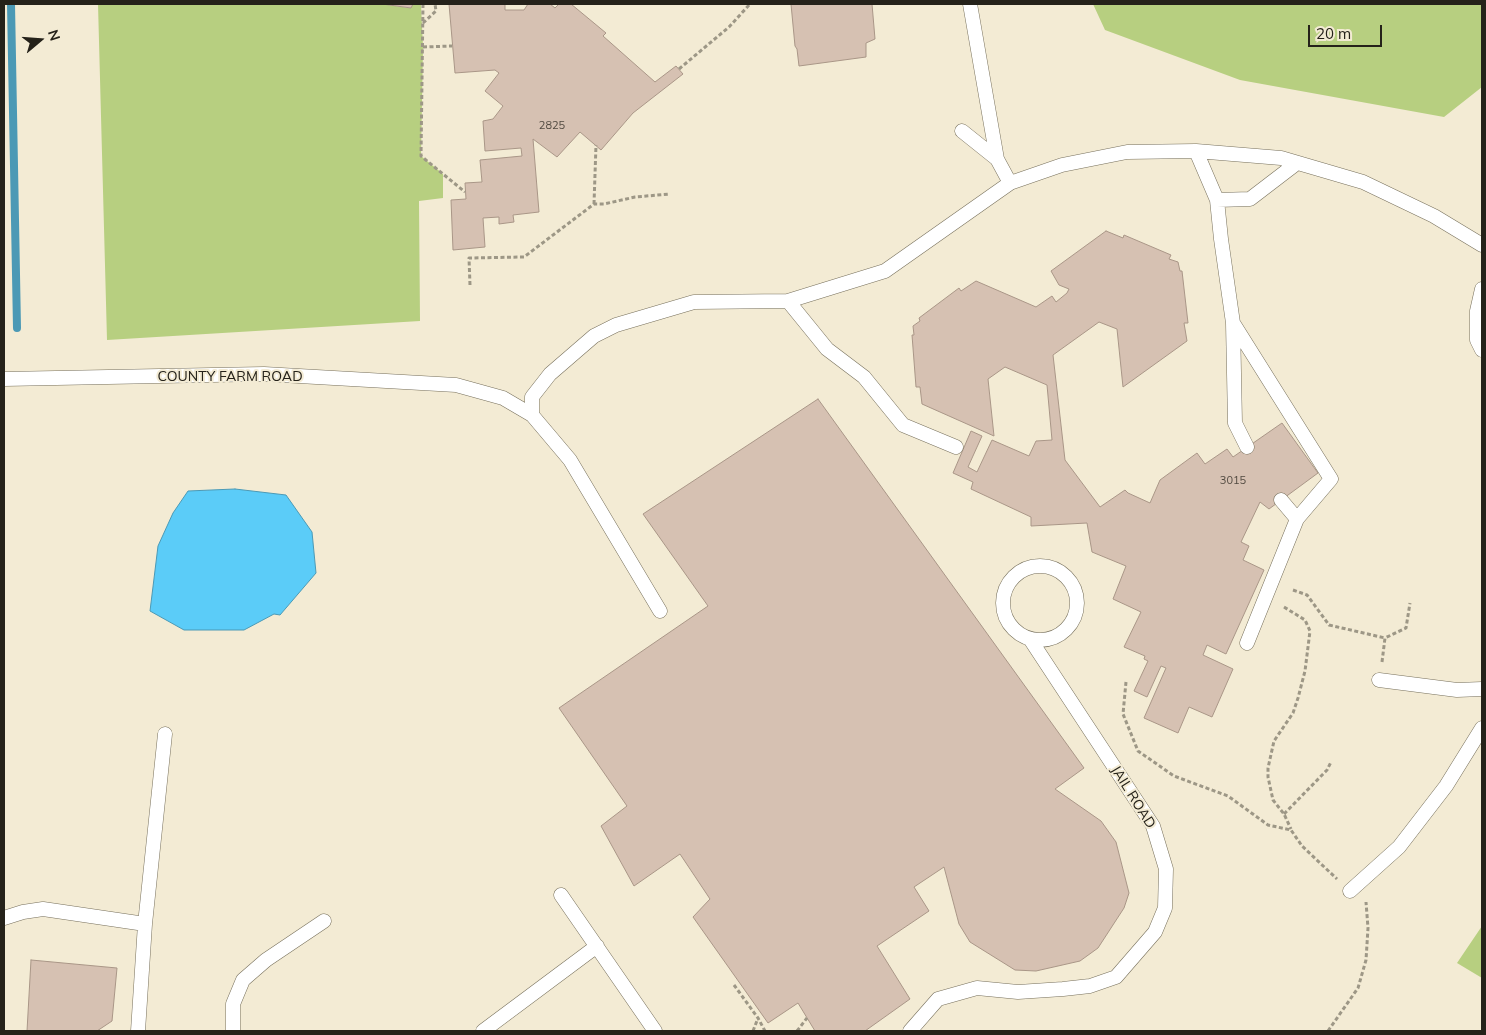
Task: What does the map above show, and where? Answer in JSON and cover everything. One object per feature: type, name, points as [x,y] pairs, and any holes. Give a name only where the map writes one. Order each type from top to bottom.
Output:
[{"type":"lane","points":[[970,4],[997,159],[1010,183]]},
{"type":"lane","points":[[962,131],[997,159]]},
{"type":"lane","points":[[1196,151],[1217,200],[1220,239],[1233,322],[1235,423],[1247,447]]},
{"type":"lane","points":[[532,415],[532,397],[550,374],[594,336],[616,325],[694,302],[788,301],[885,272],[1010,183],[1062,165],[1127,152],[1196,151],[1281,158],[1363,182],[1434,216],[1482,245]]},
{"type":"lane","points":[[1217,200],[1250,199],[1297,163]]},
{"type":"lane","points":[[1482,289],[1477,311],[1477,340],[1482,350]]},
{"type":"lane","points":[[788,301],[827,349],[864,377],[903,425],[956,447]]},
{"type":"lane","points":[[1233,322],[1331,480],[1297,520],[1247,643]]},
{"type":"lane","name":"COUNTY FARM ROAD","points":[[4,380],[264,374],[456,385],[503,398],[532,415],[570,460],[660,611]]},
{"type":"lane","points":[[1281,500],[1297,520]]},
{"type":"lane","name":"JAIL ROAD","points":[[910,1031],[938,999],[977,988],[1018,992],[1063,989],[1090,986],[1116,976],[1155,932],[1165,908],[1166,869],[1153,826],[1030,638],[1020,634],[1011,626],[1005,616],[1004,593],[1009,582],[1017,574],[1028,568],[1040,566],[1053,568],[1063,574],[1072,584],[1076,596],[1073,620],[1066,630],[1055,637],[1043,640],[1030,638]]},
{"type":"lane","points":[[1380,680],[1457,690],[1482,689]]},
{"type":"lane","points":[[1350,891],[1399,847],[1446,786],[1482,728]]},
{"type":"lane","points":[[138,1031],[145,924],[165,734]]},
{"type":"lane","points":[[561,895],[628,994],[656,1031]]},
{"type":"lane","points":[[4,918],[23,912],[43,909],[145,924]]},
{"type":"lane","points":[[233,1031],[233,1004],[243,980],[266,960],[324,921]]},
{"type":"lane","points":[[482,1031],[597,946]]},
{"type":"path","points":[[423,4],[421,156],[465,192]]},
{"type":"path","points":[[422,24],[436,11],[435,4]]},
{"type":"path","points":[[679,69],[729,27],[750,4]]},
{"type":"path","points":[[423,47],[452,46]]},
{"type":"path","points":[[594,204],[596,145]]},
{"type":"path","points":[[470,285],[469,258],[524,257],[594,204],[604,204],[635,197],[670,194]]},
{"type":"path","points":[[1293,590],[1307,595],[1329,625],[1384,638],[1406,628],[1410,603]]},
{"type":"path","points":[[1284,607],[1305,620],[1310,631],[1305,672],[1298,698],[1293,713],[1274,741],[1268,768],[1273,800],[1284,814],[1291,830],[1302,846],[1350,891]]},
{"type":"path","points":[[1380,680],[1384,638]]},
{"type":"path","points":[[1126,682],[1123,714],[1138,751],[1174,776],[1228,796],[1268,824],[1291,830]]},
{"type":"path","points":[[1284,814],[1327,770],[1330,762]]},
{"type":"path","points":[[1328,1031],[1358,988],[1366,960],[1368,928],[1365,877]]},
{"type":"path","points":[[734,985],[765,1031]]},
{"type":"path","points":[[753,1031],[758,1018]]},
{"type":"path","points":[[797,1031],[807,1018]]},
{"type":"green space","points":[[98,4],[382,4],[410,8],[413,4],[421,4],[423,47],[421,156],[443,174],[443,198],[419,201],[420,321],[107,340]]},
{"type":"green space","points":[[1093,4],[1482,4],[1482,87],[1444,117],[1240,80],[1105,30]]},
{"type":"green space","points":[[1482,926],[1482,978],[1457,963]]},
{"type":"water","points":[[235,489],[286,495],[312,532],[316,573],[280,615],[274,614],[244,630],[184,630],[150,611],[158,546],[173,513],[188,491]]},
{"type":"building","points":[[382,4],[413,4],[411,8]]},
{"type":"building","points":[[449,4],[505,4],[505,10],[524,10],[528,4],[550,4],[555,8],[559,4],[571,4],[606,33],[603,36],[655,82],[676,66],[683,74],[633,113],[601,150],[580,132],[557,157],[533,139],[539,212],[513,215],[514,222],[499,224],[499,217],[483,218],[485,247],[453,250],[451,200],[466,199],[465,183],[482,182],[480,160],[522,156],[521,148],[485,151],[483,121],[493,119],[503,106],[485,91],[499,73],[495,70],[455,73]]},
{"type":"building","points":[[791,4],[872,4],[875,39],[866,43],[866,57],[799,66]]},
{"type":"building","points":[[1106,231],[1123,238],[1124,235],[1171,255],[1169,259],[1178,262],[1180,271],[1182,271],[1188,323],[1184,323],[1187,341],[1123,387],[1117,329],[1099,322],[1053,355],[1065,460],[1100,507],[1125,490],[1150,503],[1160,480],[1197,453],[1205,464],[1227,449],[1233,457],[1282,423],[1318,473],[1269,509],[1260,502],[1241,542],[1249,546],[1243,560],[1264,570],[1226,654],[1207,645],[1203,655],[1233,669],[1212,717],[1189,707],[1178,733],[1144,718],[1166,668],[1161,666],[1147,697],[1134,691],[1148,661],[1144,659],[1145,656],[1124,647],[1141,612],[1113,599],[1126,566],[1092,552],[1087,523],[1031,526],[1031,517],[971,489],[973,482],[953,473],[971,431],[982,436],[968,467],[977,472],[992,440],[1029,456],[1036,441],[1052,440],[1047,385],[1005,367],[988,379],[994,436],[922,404],[920,387],[916,387],[912,335],[914,335],[913,326],[920,321],[919,318],[959,288],[961,291],[976,281],[1036,307],[1052,296],[1056,302],[1069,289],[1059,285],[1051,271]]},
{"type":"building","points":[[818,399],[1084,768],[1055,789],[1101,821],[1116,842],[1129,893],[1124,908],[1098,948],[1080,961],[1036,971],[1015,970],[970,942],[959,924],[944,867],[914,887],[929,911],[877,946],[910,999],[865,1031],[815,1031],[798,1003],[768,1023],[693,917],[710,899],[680,854],[634,886],[601,826],[627,806],[559,708],[708,606],[643,514]]},
{"type":"building","points":[[31,960],[117,968],[112,1021],[97,1031],[27,1031]]},
{"type":"waterway","points":[[11,4],[17,328]]}]
